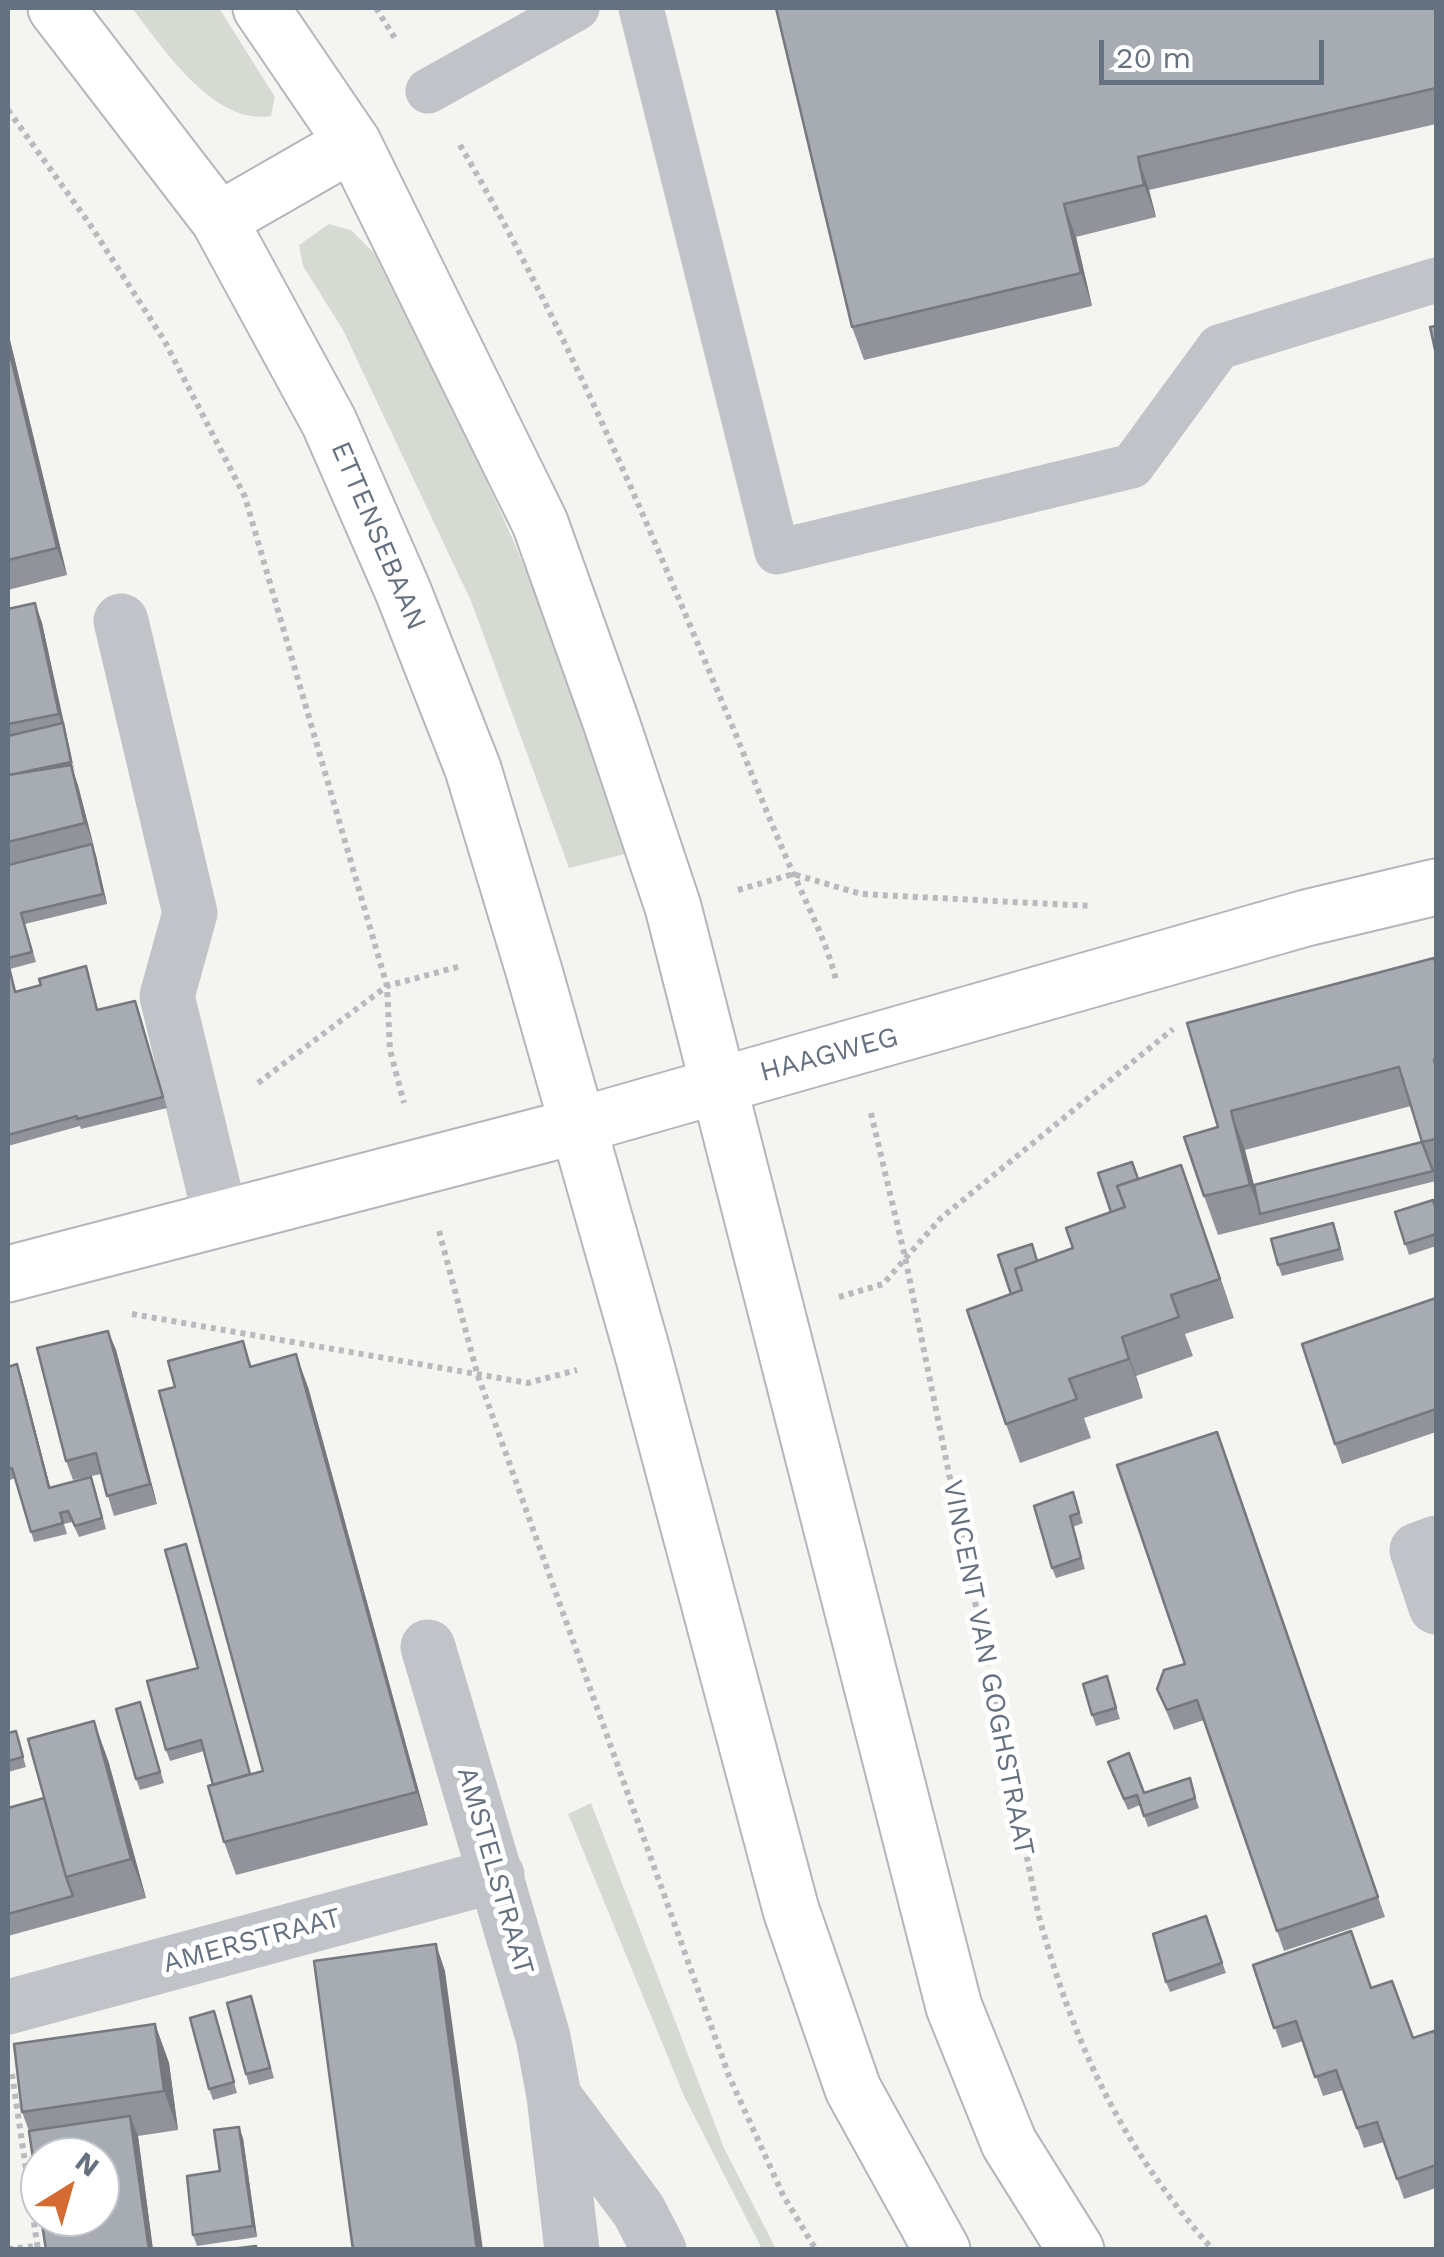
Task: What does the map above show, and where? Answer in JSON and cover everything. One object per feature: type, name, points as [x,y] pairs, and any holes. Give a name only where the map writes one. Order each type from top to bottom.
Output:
[{"type":"main road","name":"ETTENSEBAAN","points":[[56,8],[219,220],[329,422],[404,592],[473,770],[576,1126]]},
{"type":"main road","points":[[260,8],[353,144],[540,523],[672,907],[954,2008],[1008,2143],[1076,2250]]},
{"type":"main road","points":[[219,220],[353,144]]},
{"type":"main road","name":"HAAGWEG","points":[[8,1274],[422,1168],[854,1049],[1306,918],[1436,887]]},
{"type":"main road","points":[[576,1126],[642,1352],[791,1910],[854,2089],[942,2250]]},
{"type":"street","points":[[121,620],[190,913],[167,996],[221,1219]]},
{"type":"street","points":[[1436,1543],[1417,1550],[1436,1608]]},
{"type":"street","name":"AMSTELSTRAAT","points":[[428,1648],[543,2037],[572,2250]]},
{"type":"street","name":"AMERSTRAAT","points":[[8,2007],[497,1875]]},
{"type":"street","name":"AMSTELSTRAAT","points":[[554,2096],[639,2212],[658,2250]]},
{"type":"lane","points":[[428,91],[577,8]]},
{"type":"lane","points":[[641,8],[777,552],[1132,466],[1220,347],[1436,280]]},
{"type":"path","points":[[376,8],[504,221],[628,479],[828,947],[854,1049]]},
{"type":"path","points":[[8,110],[89,222],[164,340],[245,497],[387,986],[390,1050],[477,1373],[722,2058],[784,2195],[816,2250]]},
{"type":"path","name":"VINCENT VAN GOGHSTRAAT","points":[[854,1049],[886,1171],[1039,1917],[1057,1981],[1080,2044],[1146,2168],[1213,2250]]},
{"type":"path","points":[[8,2250],[38,2248],[10,2061]]},
{"type":"shaded area","points":[[132,8],[219,8],[275,97],[271,116],[250,116],[210,97],[174,62]]},
{"type":"shaded area","points":[[329,224],[351,230],[374,253],[480,468],[559,657],[625,854],[569,868],[471,601],[343,330],[303,266],[299,245]]},
{"type":"shaded area","points":[[591,1803],[724,2148],[776,2249],[762,2249],[684,2096],[568,1814]]},
{"type":"building","points":[[776,8],[1436,8],[1436,88],[1138,157],[1144,185],[1064,204],[1081,273],[852,327]]},
{"type":"building","points":[[1436,326],[1436,354],[1430,327]]},
{"type":"building","points":[[8,346],[57,548],[8,560]]},
{"type":"building","points":[[35,603],[59,714],[8,724],[8,609]]},
{"type":"building","points":[[63,723],[71,762],[9,775],[8,736]]},
{"type":"building","points":[[71,765],[85,823],[8,842],[8,775]]},
{"type":"building","points":[[92,844],[103,894],[21,913],[32,952],[8,958],[8,865]]},
{"type":"building","points":[[1434,958],[1436,1139],[1422,1142],[1399,1067],[1231,1111],[1250,1185],[1204,1196],[1184,1137],[1218,1127],[1187,1023]]},
{"type":"building","points":[[8,963],[15,992],[41,985],[39,979],[86,966],[97,1010],[135,1001],[163,1097],[8,1135]]},
{"type":"building","points":[[1422,1142],[1433,1171],[1260,1214],[1254,1185]]},
{"type":"building","points":[[1132,1162],[1138,1179],[1117,1186],[1125,1207],[1111,1212],[1098,1173]]},
{"type":"building","points":[[1181,1165],[1220,1279],[1171,1295],[1179,1317],[1122,1337],[1129,1359],[1069,1379],[1077,1399],[1006,1424],[967,1310],[1022,1290],[1015,1269],[1073,1248],[1066,1228],[1125,1207],[1117,1186]]},
{"type":"building","points":[[1433,1200],[1436,1234],[1405,1244],[1395,1212]]},
{"type":"building","points":[[1333,1223],[1340,1249],[1278,1265],[1271,1239]]},
{"type":"building","points":[[1032,1244],[1037,1261],[1015,1269],[1022,1290],[1011,1294],[998,1255]]},
{"type":"building","points":[[1436,1298],[1436,1409],[1335,1444],[1302,1344]]},
{"type":"building","points":[[108,1331],[150,1484],[107,1496],[96,1453],[66,1461],[37,1348]]},
{"type":"building","points":[[243,1341],[250,1367],[296,1354],[417,1792],[224,1842],[208,1786],[263,1771],[159,1391],[175,1387],[168,1361]]},
{"type":"building","points":[[17,1364],[49,1488],[91,1477],[102,1518],[75,1526],[68,1511],[60,1513],[63,1523],[31,1532],[12,1468],[8,1469],[8,1367]]},
{"type":"building","points":[[1217,1432],[1378,1897],[1277,1931],[1197,1700],[1167,1710],[1157,1689],[1164,1670],[1185,1664],[1117,1465]]},
{"type":"building","points":[[1073,1492],[1079,1513],[1070,1516],[1081,1558],[1052,1568],[1034,1506]]},
{"type":"building","points":[[186,1544],[250,1774],[213,1785],[201,1740],[166,1750],[147,1681],[198,1668],[165,1550]]},
{"type":"building","points":[[1107,1676],[1116,1708],[1092,1715],[1083,1684]]},
{"type":"building","points":[[140,1702],[160,1772],[136,1779],[116,1709]]},
{"type":"building","points":[[94,1721],[131,1859],[66,1877],[28,1739]]},
{"type":"building","points":[[16,1731],[23,1757],[8,1761],[8,1733]]},
{"type":"building","points":[[1129,1753],[1144,1793],[1190,1778],[1195,1798],[1144,1816],[1137,1795],[1124,1799],[1108,1762]]},
{"type":"building","points":[[44,1798],[73,1896],[8,1914],[8,1808]]},
{"type":"building","points":[[1206,1916],[1222,1963],[1166,1982],[1153,1934]]},
{"type":"building","points":[[1351,1931],[1371,1988],[1392,1981],[1413,2038],[1434,2031],[1436,2038],[1436,2165],[1397,2179],[1377,2122],[1357,2128],[1336,2070],[1315,2077],[1296,2021],[1274,2028],[1253,1965]]},
{"type":"building","points":[[436,1944],[477,2250],[353,2250],[314,1961]]},
{"type":"building","points":[[251,1996],[270,2068],[246,2074],[227,2003]]},
{"type":"building","points":[[214,2011],[234,2082],[209,2089],[190,2018]]},
{"type":"building","points":[[155,2024],[164,2091],[22,2112],[14,2044]]},
{"type":"building","points":[[130,2116],[149,2250],[46,2250],[44,2237],[120,2237],[120,2137],[30,2137],[29,2131]]},
{"type":"building","points":[[239,2127],[253,2226],[193,2235],[187,2176],[220,2171],[214,2130]]}]
